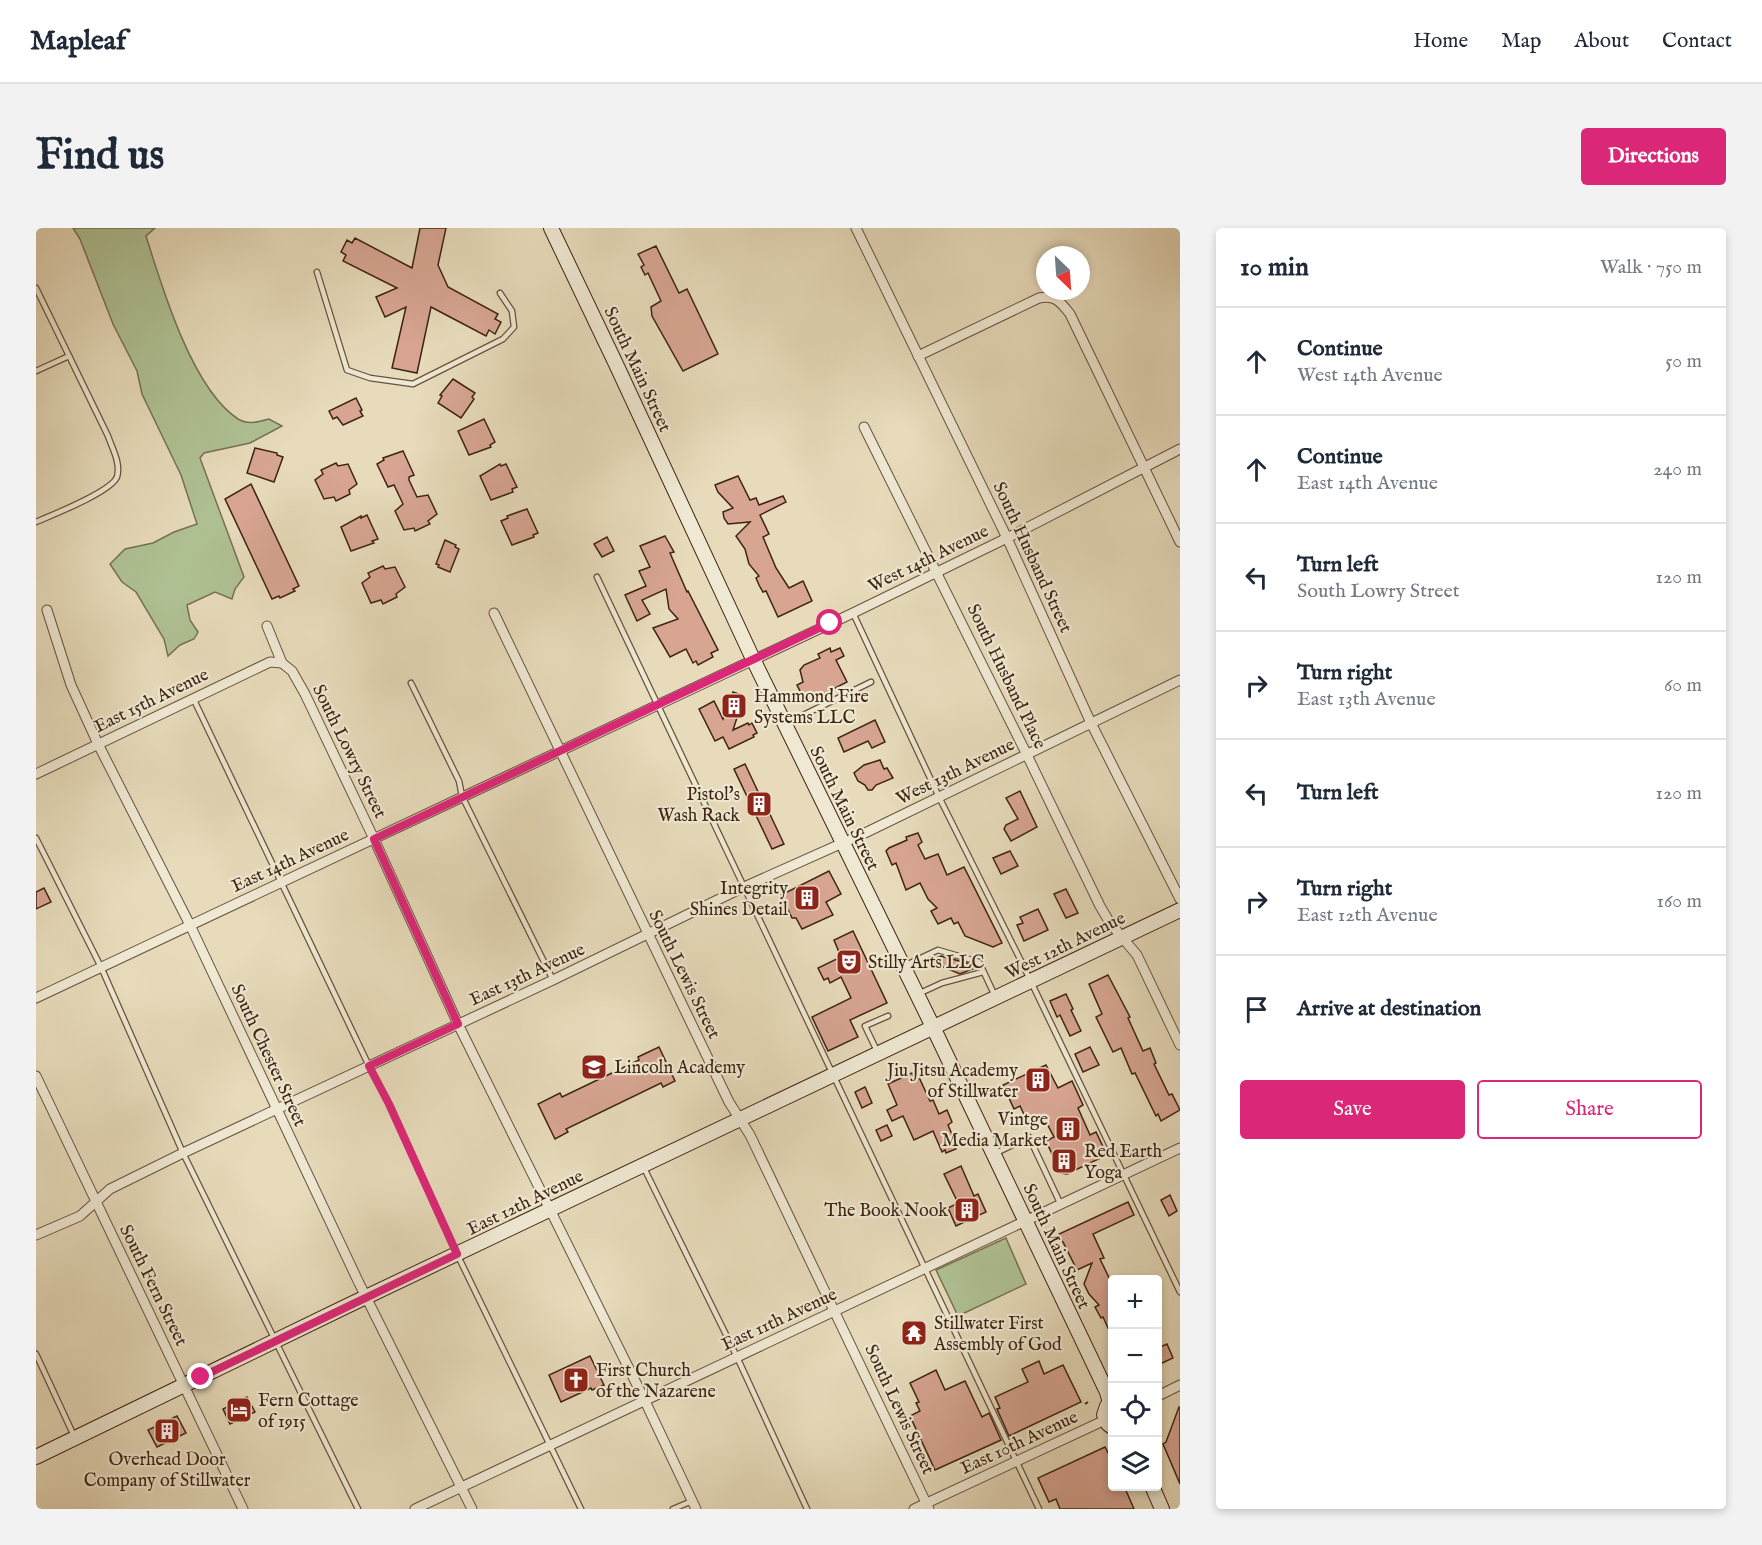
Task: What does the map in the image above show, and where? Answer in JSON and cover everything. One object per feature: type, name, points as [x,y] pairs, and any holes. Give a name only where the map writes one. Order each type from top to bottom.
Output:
[{"type":"main road","name":"South Main Street","points":[[551,228],[784,724],[933,1027],[1108,1394]]},
{"type":"main road","name":"West 12th Avenue","points":[[933,1027],[1180,910]]},
{"type":"main road","name":"East 12th Avenue","points":[[36,1457],[933,1027]]},
{"type":"main road","points":[[1108,1405],[1104,1410],[1108,1420]]},
{"type":"main road","points":[[1154,1491],[1162,1509]]},
{"type":"street","name":"South Husband Street","points":[[856,228],[1007,538],[1091,723],[1180,899]]},
{"type":"street","points":[[918,356],[1039,298],[1058,299],[1070,314],[1180,542]]},
{"type":"street","name":"South Husband Place","points":[[864,427],[1028,755],[1100,906],[1110,923],[1123,938]]},
{"type":"street","name":"West 14th Avenue","points":[[753,659],[1007,538],[1180,449]]},
{"type":"street","name":"South Chester Street","points":[[47,610],[71,685],[98,744],[190,925],[366,1297],[472,1509]]},
{"type":"street","name":"South Lewis Street","points":[[494,613],[729,1102],[750,1135],[928,1506]]},
{"type":"street","name":"South Lowry Street","points":[[267,626],[282,663],[292,671],[304,694],[374,839],[458,1024],[551,1209],[694,1505]]},
{"type":"street","name":"East 14th Avenue","points":[[36,998],[753,659]]},
{"type":"street","name":"East 15th Avenue","points":[[36,774],[270,662],[282,663]]},
{"type":"street","name":"West 13th Avenue","points":[[842,843],[1180,680]]},
{"type":"street","name":"East 13th Avenue","points":[[36,1235],[80,1216],[110,1189],[183,1153],[553,980],[744,887],[842,843]]},
{"type":"street","points":[[1123,938],[1137,955],[1180,1046]]},
{"type":"street","name":"South Fern Street","points":[[36,1076],[243,1509]]},
{"type":"street","name":"East 11th Avenue","points":[[415,1509],[1180,1148]]},
{"type":"street","points":[[1162,1394],[1180,1385]]},
{"type":"street","name":"East 10th Avenue","points":[[914,1509],[928,1506],[1016,1460],[1108,1423]]},
{"type":"lane","points":[[317,272],[347,370],[370,378],[413,384],[503,339],[514,327],[512,311],[500,293]]},
{"type":"lane","points":[[36,288],[117,461],[117,475],[114,481],[96,495],[36,522]]},
{"type":"lane","points":[[36,371],[69,356]]},
{"type":"lane","points":[[597,578],[1039,1509]]},
{"type":"lane","points":[[853,613],[939,797],[1125,1174],[1180,1292]]},
{"type":"lane","points":[[784,724],[872,682]]},
{"type":"lane","points":[[411,683],[459,781],[462,796],[553,980]]},
{"type":"lane","points":[[194,699],[389,1104],[457,1254],[581,1509]]},
{"type":"lane","points":[[36,838],[101,967],[183,1153],[358,1509]]},
{"type":"lane","points":[[903,966],[938,950],[979,962],[996,998]]},
{"type":"lane","points":[[917,995],[942,983],[983,972]]},
{"type":"lane","points":[[878,1054],[866,1026],[888,1016]]},
{"type":"lane","points":[[993,1154],[1029,1137],[1061,1204]]},
{"type":"lane","points":[[643,1165],[737,1357],[807,1509]]},
{"type":"lane","points":[[36,1354],[75,1437]]},
{"type":"lane","points":[[673,1509],[694,1505]]},
{"type":"green space","points":[[73,228],[155,228],[146,236],[170,308],[206,385],[221,405],[238,419],[257,422],[269,419],[282,426],[250,443],[204,453],[200,458],[244,577],[235,589],[232,599],[215,592],[187,605],[190,620],[198,632],[194,639],[180,645],[168,656],[164,639],[136,592],[122,582],[110,564],[125,549],[153,543],[197,524],[181,475],[142,394],[137,371],[113,324],[80,239]]},
{"type":"green space","points":[[1006,1238],[1026,1284],[958,1316],[936,1270]]},
{"type":"building","points":[[420,228],[446,228],[438,265],[448,287],[498,314],[495,319],[501,322],[495,334],[489,330],[486,336],[431,307],[417,373],[392,368],[406,307],[385,317],[376,297],[397,288],[343,261],[346,255],[341,252],[347,240],[352,243],[355,238],[412,268]]},
{"type":"building","points":[[656,246],[679,293],[687,289],[718,354],[683,371],[652,316],[651,307],[661,301],[648,273],[645,275],[641,267],[644,265],[638,254]]},
{"type":"building","points":[[453,379],[475,393],[472,397],[474,399],[461,418],[438,403],[442,396],[440,395]]},
{"type":"building","points":[[356,398],[363,416],[343,425],[337,417],[333,419],[329,411]]},
{"type":"building","points":[[484,419],[495,442],[490,445],[491,447],[469,455],[458,431]]},
{"type":"building","points":[[255,448],[277,453],[283,457],[274,482],[247,473]]},
{"type":"building","points":[[403,451],[414,475],[409,477],[409,480],[417,497],[428,495],[437,514],[428,521],[430,524],[415,531],[414,528],[404,530],[395,511],[403,504],[394,485],[388,487],[377,464],[384,460],[383,458]]},
{"type":"building","points":[[336,463],[338,466],[348,464],[357,484],[349,490],[350,494],[336,501],[334,497],[324,499],[315,480],[323,474],[321,470]]},
{"type":"building","points":[[500,464],[501,466],[506,464],[517,487],[512,489],[513,492],[491,500],[480,476]]},
{"type":"building","points":[[738,476],[750,500],[756,498],[759,505],[783,496],[786,502],[760,515],[769,534],[763,537],[776,568],[789,588],[803,581],[812,601],[778,617],[766,591],[763,592],[759,585],[756,578],[759,576],[749,564],[745,549],[736,536],[750,522],[728,524],[724,518],[723,512],[733,508],[718,492],[715,485]]},
{"type":"building","points":[[251,484],[299,586],[293,589],[295,591],[280,598],[279,596],[272,599],[225,499]]},
{"type":"building","points":[[527,509],[538,533],[533,535],[534,537],[512,545],[501,521],[508,518],[507,516]]},
{"type":"building","points":[[367,515],[378,539],[372,541],[374,543],[351,551],[341,527]]},
{"type":"building","points":[[665,536],[674,552],[670,553],[687,592],[718,650],[711,653],[713,657],[698,665],[696,661],[693,663],[686,649],[670,657],[653,628],[678,619],[669,609],[666,589],[642,600],[650,614],[637,621],[625,595],[646,586],[639,571],[650,567],[640,546]]},
{"type":"building","points":[[607,537],[614,551],[602,557],[594,544]]},
{"type":"building","points":[[445,540],[459,549],[450,572],[436,564]]},
{"type":"building","points":[[383,566],[385,569],[395,567],[405,587],[396,594],[397,597],[383,604],[381,600],[371,603],[362,583],[370,577],[368,573]]},
{"type":"building","points":[[830,648],[831,652],[840,648],[844,656],[836,660],[847,682],[806,703],[797,685],[803,682],[800,670],[804,665],[820,658],[818,654]]},
{"type":"building","points":[[733,692],[744,696],[733,730],[752,723],[757,733],[753,735],[754,737],[729,749],[723,737],[715,741],[699,709],[714,701],[723,719]]},
{"type":"building","points":[[875,720],[885,742],[872,748],[868,741],[844,752],[838,738]]},
{"type":"building","points":[[880,760],[884,769],[887,768],[893,778],[868,790],[858,781],[854,773],[864,765]]},
{"type":"building","name":"Pistol's Wash Rack","points":[[745,764],[762,800],[766,798],[770,807],[767,808],[784,844],[772,849],[734,769]]},
{"type":"building","points":[[1020,791],[1037,827],[1011,841],[1004,829],[1006,825],[1018,819],[1006,798]]},
{"type":"building","points":[[918,833],[922,842],[918,845],[925,859],[938,854],[947,875],[964,867],[1002,943],[993,947],[965,936],[958,922],[954,924],[951,918],[938,924],[931,911],[937,908],[928,899],[920,883],[906,890],[896,863],[892,865],[886,851],[907,840],[906,837]]},
{"type":"building","points":[[1010,851],[1018,866],[1001,874],[993,858]]},
{"type":"building","name":"Integrity Shines Detail","points":[[829,871],[841,894],[826,902],[833,915],[802,929],[796,918],[792,918],[781,895]]},
{"type":"building","points":[[44,888],[51,902],[36,909],[36,892]]},
{"type":"building","points":[[1066,889],[1078,913],[1066,918],[1054,894]]},
{"type":"building","points":[[1038,909],[1048,930],[1024,941],[1017,925],[1023,923],[1020,917]]},
{"type":"building","points":[[853,931],[887,1003],[850,1020],[858,1037],[828,1051],[812,1017],[851,998],[841,977],[830,983],[828,978],[824,980],[818,968],[841,957],[834,940]]},
{"type":"building","points":[[941,956],[977,967],[960,974],[929,961]]},
{"type":"building","points":[[1108,975],[1130,1017],[1128,1018],[1143,1051],[1150,1048],[1156,1063],[1154,1064],[1169,1095],[1172,1094],[1180,1110],[1161,1121],[1158,1114],[1156,1116],[1135,1073],[1132,1074],[1121,1048],[1113,1052],[1096,1017],[1102,1014],[1089,984]]},
{"type":"building","points":[[1066,994],[1081,1031],[1070,1036],[1060,1015],[1057,1017],[1050,1001]]},
{"type":"building","points":[[659,1047],[675,1081],[663,1087],[661,1083],[566,1129],[568,1132],[555,1139],[538,1104],[560,1093],[562,1097],[639,1060],[638,1057]]},
{"type":"building","points":[[1090,1047],[1099,1065],[1083,1072],[1075,1054]]},
{"type":"building","points":[[1046,1065],[1058,1088],[1072,1081],[1083,1105],[1078,1108],[1090,1135],[1096,1132],[1107,1155],[1067,1174],[1061,1173],[1046,1141],[1054,1137],[1044,1118],[1029,1125],[1020,1106],[1014,1109],[1003,1085]]},
{"type":"building","points":[[912,1073],[913,1075],[917,1073],[939,1114],[947,1110],[952,1122],[948,1125],[957,1146],[954,1146],[956,1149],[946,1153],[945,1150],[942,1152],[933,1131],[914,1140],[903,1116],[892,1121],[887,1110],[897,1105],[888,1084]]},
{"type":"building","points":[[865,1087],[872,1103],[862,1108],[855,1092]]},
{"type":"building","points":[[887,1125],[892,1136],[881,1141],[876,1130]]},
{"type":"building","points":[[961,1166],[974,1196],[978,1194],[986,1212],[956,1226],[948,1208],[958,1203],[944,1174]]},
{"type":"building","points":[[1170,1195],[1177,1211],[1169,1216],[1161,1200]]},
{"type":"building","points":[[1128,1202],[1134,1215],[1093,1234],[1104,1258],[1100,1259],[1108,1276],[1108,1328],[1095,1307],[1099,1305],[1084,1284],[1092,1263],[1077,1270],[1059,1234]]},
{"type":"building","points":[[1167,1344],[1173,1358],[1162,1363],[1162,1346]]},
{"type":"building","name":"First Church of the Nazarene","points":[[590,1356],[604,1385],[592,1390],[591,1388],[561,1402],[549,1375]]},
{"type":"building","points":[[1039,1361],[1044,1374],[1063,1365],[1081,1402],[1009,1436],[997,1409],[1000,1408],[995,1397],[1028,1382],[1022,1369]]},
{"type":"building","points":[[936,1370],[945,1390],[965,1381],[982,1417],[989,1413],[1001,1440],[935,1470],[910,1416],[920,1411],[916,1403],[919,1402],[910,1383]]},
{"type":"building","name":"Fern Cottage of 1915","points":[[247,1397],[255,1412],[230,1424],[223,1409]]},
{"type":"building","points":[[1179,1407],[1180,1484],[1163,1444],[1166,1442]]},
{"type":"building","name":"Overhead Door Company of Stillwater","points":[[177,1416],[186,1433],[157,1447],[148,1430]]},
{"type":"building","points":[[1105,1447],[1108,1453],[1108,1491],[1126,1491],[1134,1509],[1060,1509],[1056,1499],[1049,1502],[1038,1478]]},
{"type":"place","name":"Hammond Fire Systems LLC","points":[[734,706]]},
{"type":"place","name":"Pistol's Wash Rack","points":[[759,804]]},
{"type":"place","name":"Integrity Shines Detail","points":[[807,898]]},
{"type":"place","name":"Stilly Arts LLC","points":[[849,962]]},
{"type":"place","name":"Lincoln Academy","points":[[594,1067]]},
{"type":"place","name":"Jiu Jitsu Academy of Stillwater","points":[[1038,1080]]},
{"type":"place","name":"Vintge Media Market","points":[[1068,1129]]},
{"type":"place","name":"Red Earth Yoga","points":[[1064,1161]]},
{"type":"place","name":"The Book Nook","points":[[967,1210]]},
{"type":"place","name":"Stillwater First Assembly of God","points":[[914,1333]]},
{"type":"place","name":"First Church of the Nazarene","points":[[576,1380]]},
{"type":"place","name":"Fern Cottage of 1915","points":[[239,1410]]},
{"type":"place","name":"Overhead Door Company of Stillwater","points":[[167,1431]]},
{"type":"route","points":[[201,1377],[457,1254],[389,1104],[369,1066],[458,1024],[374,839],[830,623]]}]
